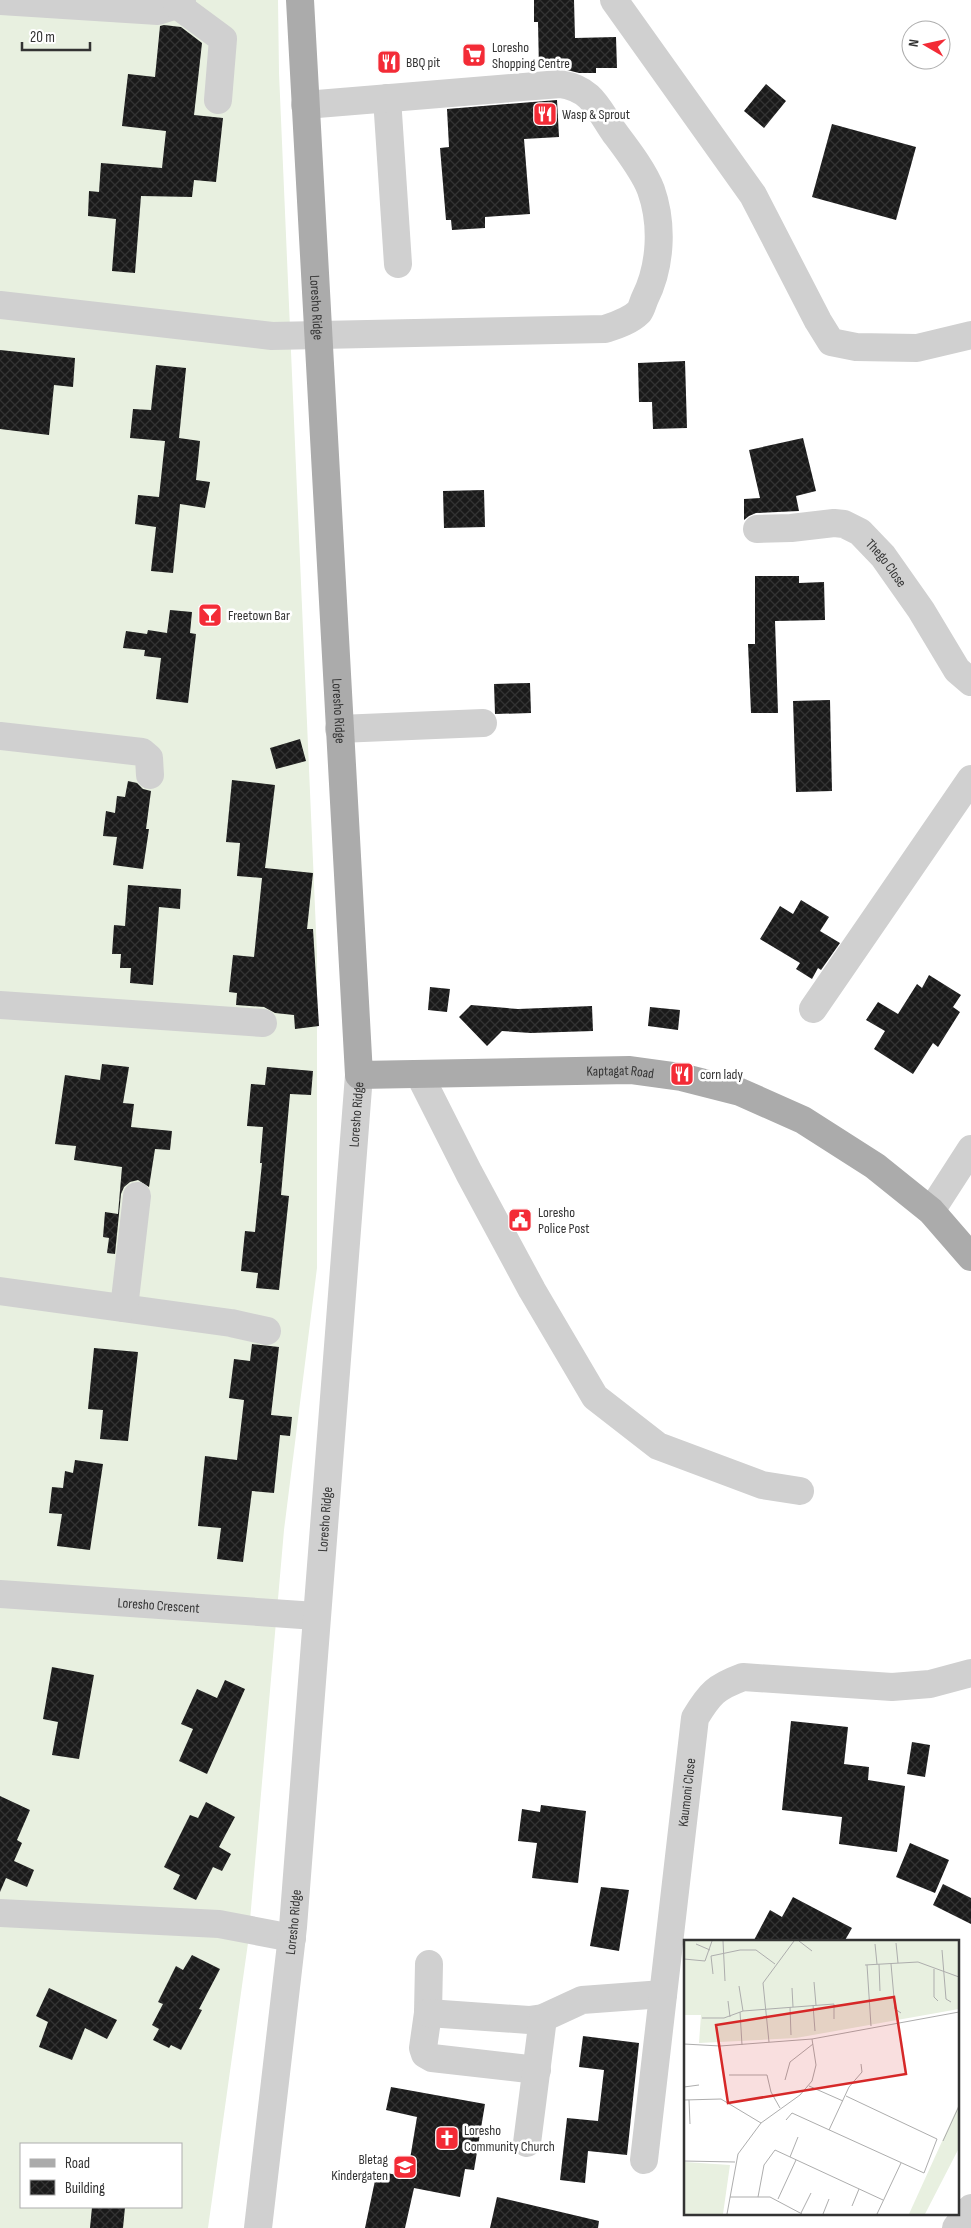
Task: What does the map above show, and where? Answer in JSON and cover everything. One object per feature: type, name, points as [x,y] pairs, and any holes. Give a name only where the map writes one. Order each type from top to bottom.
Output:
[{"type":"main road","name":"Loresho Ridge","points":[[300,0],[359,1075]]},
{"type":"main road","name":"Kaptagat Road","points":[[359,1075],[630,1070],[681,1077],[740,1092],[803,1120],[874,1166],[931,1211],[971,1257]]},
{"type":"street","points":[[614,0],[753,195],[818,321],[831,342],[856,347],[917,348],[971,335]]},
{"type":"street","points":[[0,1],[158,11],[180,2],[223,39],[218,100]]},
{"type":"street","points":[[0,305],[272,336],[605,329],[624,323],[639,312],[655,274],[658,222],[650,189],[591,97],[582,90],[560,84],[305,105]]},
{"type":"street","points":[[387,98],[398,264]]},
{"type":"street","name":"Thego Close","points":[[757,529],[805,527],[834,523],[844,524],[860,532],[883,556],[922,610],[956,670],[971,682]]},
{"type":"street","points":[[339,729],[483,723]]},
{"type":"street","points":[[0,736],[142,752],[149,758],[150,775]]},
{"type":"street","points":[[813,1009],[971,779]]},
{"type":"street","points":[[0,1005],[263,1022]]},
{"type":"street","points":[[419,1074],[469,1174],[532,1290],[594,1397],[658,1446],[762,1485],[800,1491]]},
{"type":"street","name":"Loresho Ridge","points":[[258,2228],[292,1938],[359,1075]]},
{"type":"street","points":[[931,1211],[971,1149]]},
{"type":"street","points":[[124,1308],[137,1196]]},
{"type":"street","points":[[0,1291],[232,1323],[267,1330]]},
{"type":"street","name":"Loresho Crescent","points":[[0,1594],[316,1616]]},
{"type":"street","name":"Kaumoni Close","points":[[644,2160],[696,1718],[706,1699],[723,1684],[743,1678],[892,1687],[930,1684],[971,1673]]},
{"type":"street","points":[[0,1913],[219,1924],[292,1938]]},
{"type":"street","points":[[429,1964],[428,2013],[422,2048],[425,2054],[432,2058],[537,2070]]},
{"type":"street","points":[[428,2013],[529,2020],[543,2018],[582,2000],[663,1994]]},
{"type":"street","points":[[527,2143],[543,2018]]},
{"type":"street","points":[[956,2228],[971,2208]]},
{"type":"green space","points":[[0,0],[278,0],[279,73],[317,954],[317,1268],[284,1530],[248,1943],[208,2228],[0,2228]]},
{"type":"building","points":[[534,0],[574,0],[575,38],[616,37],[617,68],[596,68],[596,73],[579,73],[559,68],[539,70],[538,22],[534,22]]},
{"type":"building","points":[[160,26],[181,27],[202,43],[194,115],[223,118],[216,182],[194,180],[192,197],[141,196],[135,273],[112,271],[116,219],[88,216],[89,191],[99,192],[101,163],[162,168],[166,131],[122,126],[128,74],[155,77]]},
{"type":"building","points":[[766,84],[786,101],[764,128],[744,111]]},
{"type":"building","points":[[557,100],[559,137],[524,139],[530,214],[485,217],[485,228],[452,230],[451,220],[446,220],[440,148],[449,147],[447,109]]},
{"type":"building","points":[[832,124],[916,147],[896,220],[812,197]]},
{"type":"building","points":[[0,350],[75,358],[73,387],[54,385],[49,435],[0,429]]},
{"type":"building","points":[[685,361],[687,428],[653,429],[652,402],[639,402],[638,363]]},
{"type":"building","points":[[156,365],[186,368],[179,438],[200,441],[196,480],[210,482],[205,508],[180,504],[173,573],[151,571],[156,527],[135,524],[138,495],[159,497],[165,441],[130,438],[133,409],[151,410]]},
{"type":"building","points":[[803,438],[816,491],[796,496],[799,511],[756,513],[744,520],[744,499],[760,498],[749,450]]},
{"type":"building","points":[[484,490],[485,527],[444,528],[443,491]]},
{"type":"building","points":[[755,576],[799,576],[799,583],[824,582],[825,620],[775,621],[778,713],[751,713],[748,644],[755,644]]},
{"type":"building","points":[[170,610],[192,612],[190,633],[196,634],[188,703],[156,699],[161,658],[144,656],[145,650],[123,648],[126,631],[147,634],[148,630],[167,633]]},
{"type":"building","points":[[530,683],[531,713],[495,714],[494,684]]},
{"type":"building","points":[[830,700],[832,791],[796,792],[793,701]]},
{"type":"building","points":[[300,739],[306,761],[276,769],[270,748]]},
{"type":"building","points":[[232,780],[275,785],[265,868],[313,873],[307,929],[313,929],[319,1026],[295,1029],[294,1015],[275,1013],[264,1007],[236,1005],[237,993],[229,992],[233,955],[254,957],[262,878],[237,876],[240,843],[226,842]]},
{"type":"building","points":[[128,781],[137,783],[143,789],[151,791],[146,829],[149,829],[143,869],[113,865],[117,837],[103,836],[106,811],[115,813],[117,796],[125,797]]},
{"type":"building","points":[[128,885],[181,889],[180,909],[159,907],[153,985],[130,983],[131,968],[120,968],[121,954],[112,954],[114,925],[125,926]]},
{"type":"building","points":[[801,900],[829,917],[820,931],[840,943],[821,970],[818,968],[812,979],[796,969],[800,963],[760,939],[780,906],[793,914]]},
{"type":"building","points":[[929,975],[961,995],[953,1007],[960,1012],[938,1047],[933,1043],[913,1074],[874,1049],[885,1031],[866,1020],[878,1002],[898,1014],[917,984],[922,988]]},
{"type":"building","points":[[430,987],[450,989],[447,1012],[428,1010]]},
{"type":"building","points":[[471,1005],[518,1009],[592,1006],[593,1031],[531,1033],[502,1031],[487,1046],[459,1017]]},
{"type":"building","points":[[650,1007],[680,1010],[678,1030],[648,1026]]},
{"type":"building","points":[[102,1064],[129,1067],[123,1103],[134,1104],[131,1127],[172,1131],[170,1150],[155,1149],[149,1187],[138,1180],[130,1182],[124,1187],[121,1194],[115,1254],[107,1253],[109,1238],[103,1237],[105,1212],[118,1214],[122,1167],[74,1160],[76,1146],[55,1144],[65,1075],[100,1080]]},
{"type":"building","points":[[267,1067],[313,1071],[311,1095],[290,1094],[281,1195],[289,1196],[279,1290],[256,1288],[258,1273],[241,1271],[245,1231],[255,1232],[262,1163],[260,1163],[263,1127],[247,1126],[251,1084],[265,1085]]},
{"type":"building","points":[[252,1344],[279,1347],[271,1415],[292,1417],[290,1436],[280,1435],[274,1493],[252,1491],[243,1562],[217,1559],[221,1528],[198,1526],[205,1456],[237,1460],[244,1400],[229,1398],[234,1359],[250,1361]]},
{"type":"building","points":[[94,1348],[138,1352],[128,1441],[100,1439],[103,1410],[88,1409]]},
{"type":"building","points":[[75,1460],[103,1464],[90,1550],[57,1546],[62,1514],[49,1513],[52,1487],[63,1488],[65,1471],[73,1473]]},
{"type":"building","points":[[52,1667],[94,1675],[79,1759],[52,1755],[58,1722],[43,1719]]},
{"type":"building","points":[[225,1680],[245,1689],[207,1774],[179,1761],[193,1729],[181,1724],[197,1689],[217,1698]]},
{"type":"building","points":[[791,1721],[848,1727],[844,1764],[869,1767],[868,1780],[905,1786],[897,1852],[839,1844],[842,1817],[782,1810]]},
{"type":"building","points":[[912,1742],[930,1745],[925,1777],[907,1774]]},
{"type":"building","points":[[0,1796],[30,1810],[17,1840],[22,1843],[14,1861],[34,1870],[27,1887],[6,1878],[0,1892]]},
{"type":"building","points":[[206,1802],[235,1817],[219,1847],[231,1854],[222,1871],[213,1867],[196,1900],[173,1889],[180,1875],[164,1867],[190,1815],[198,1818]]},
{"type":"building","points":[[541,1805],[586,1811],[578,1883],[532,1878],[537,1843],[518,1841],[522,1809],[540,1812]]},
{"type":"building","points":[[910,1843],[949,1860],[935,1893],[896,1877]]},
{"type":"building","points":[[943,1884],[971,1898],[971,1924],[933,1905]]},
{"type":"building","points":[[601,1887],[629,1890],[619,1951],[590,1946]]},
{"type":"building","points":[[793,1897],[852,1928],[845,1940],[754,1940],[770,1910],[782,1917]]},
{"type":"building","points":[[192,1955],[220,1969],[199,2009],[202,2010],[181,2050],[171,2045],[169,2048],[153,2040],[159,2029],[152,2025],[163,2004],[158,2002],[176,1966],[183,1970]]},
{"type":"building","points":[[49,1988],[117,2020],[107,2039],[85,2028],[72,2060],[39,2047],[48,2022],[36,2016]]},
{"type":"building","points":[[583,2036],[639,2043],[627,2155],[588,2151],[585,2183],[560,2180],[567,2118],[598,2121],[604,2070],[579,2067]]},
{"type":"building","name":"Loresho Community Church","points":[[391,2087],[485,2104],[474,2170],[465,2169],[460,2197],[414,2188],[405,2228],[365,2228],[377,2171],[407,2177],[417,2117],[386,2110]]},
{"type":"building","points":[[497,2197],[599,2221],[598,2228],[490,2228]]},
{"type":"building","points":[[92,2208],[125,2208],[123,2228],[90,2228]]},
{"type":"place","name":"Loresho Shopping Centre","points":[[474,55]]},
{"type":"place","name":"BBQ pit","points":[[389,62]]},
{"type":"place","name":"Wasp & Sprout","points":[[545,114]]},
{"type":"place","name":"Freetown Bar","points":[[210,615]]},
{"type":"place","name":"corn lady","points":[[682,1074]]},
{"type":"place","name":"Loresho Police Post","points":[[520,1220]]},
{"type":"place","name":"Loresho Community Church","points":[[447,2138]]},
{"type":"place","name":"Bletag Kindergaten","points":[[405,2167]]}]
